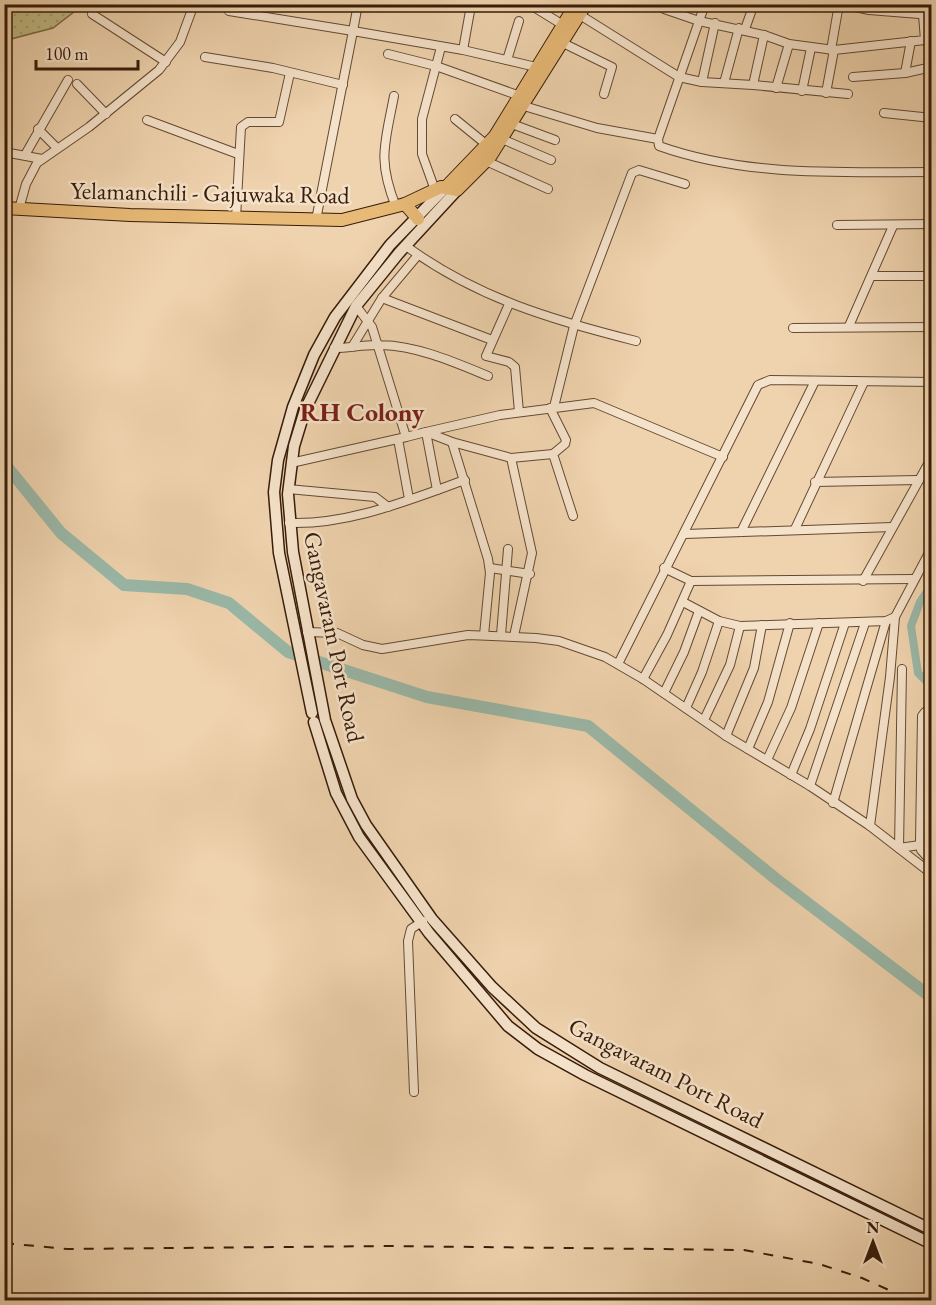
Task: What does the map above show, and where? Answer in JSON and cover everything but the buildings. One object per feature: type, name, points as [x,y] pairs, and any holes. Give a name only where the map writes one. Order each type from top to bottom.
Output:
[{"type":"main road","name":"Yelamanchili - Gajuwaka Road","points":[[4,208],[342,220],[400,206],[446,189],[486,161],[512,124],[536,67],[563,25],[581,8]]},
{"type":"main road","name":"Yelamanchili - Gajuwaka Road","points":[[446,189],[487,145],[522,101],[563,43],[581,8]]},
{"type":"main road","points":[[400,206],[418,219]]},
{"type":"street","points":[[19,209],[31,172],[42,159],[106,114],[166,62],[180,42],[194,4]]},
{"type":"street","points":[[316,220],[358,4]]},
{"type":"street","points":[[463,50],[470,11],[468,4]]},
{"type":"street","points":[[529,4],[563,25]]},
{"type":"street","points":[[705,4],[658,139],[658,145],[724,163],[759,168],[932,172]]},
{"type":"street","points":[[724,82],[742,29],[754,4]]},
{"type":"street","points":[[664,9],[699,21],[742,29],[789,44],[832,50],[928,39],[927,15],[840,4],[832,50],[826,93]]},
{"type":"street","points":[[581,8],[679,77],[702,82],[724,82],[848,94]]},
{"type":"street","points":[[229,11],[463,50],[536,67]]},
{"type":"street","points":[[92,14],[166,62]]},
{"type":"street","points":[[507,60],[519,21]]},
{"type":"street","points":[[702,82],[715,23]]},
{"type":"street","points":[[753,85],[764,35]]},
{"type":"street","points":[[905,73],[911,41]]},
{"type":"street","points":[[563,43],[612,67],[604,94]]},
{"type":"street","points":[[776,88],[789,44]]},
{"type":"street","points":[[441,47],[422,119],[422,154],[446,189]]},
{"type":"street","points":[[802,91],[811,48]]},
{"type":"street","points":[[388,54],[436,66],[597,128],[658,139]]},
{"type":"street","points":[[205,57],[290,72],[343,85]]},
{"type":"street","points":[[853,77],[905,73],[932,67]]},
{"type":"street","points":[[236,218],[238,154],[244,124],[279,122],[290,72]]},
{"type":"street","points":[[25,155],[68,80]]},
{"type":"street","points":[[77,84],[106,114]]},
{"type":"street","points":[[394,96],[382,158],[385,175],[400,206]]},
{"type":"street","points":[[884,113],[932,118]]},
{"type":"street","points":[[455,119],[487,145]]},
{"type":"street","points":[[147,120],[238,154]]},
{"type":"street","points":[[512,124],[555,140]]},
{"type":"street","points":[[38,129],[57,148]]},
{"type":"street","points":[[502,139],[551,160]]},
{"type":"street","points":[[4,152],[42,159]]},
{"type":"street","points":[[486,161],[548,189]]},
{"type":"street","points":[[426,432],[452,442],[511,458],[553,454],[565,444],[566,440],[552,407],[574,326],[632,173],[639,170],[685,184]]},
{"type":"street","name":"Gangavaram Port Road","points":[[446,189],[390,245],[338,312],[324,335],[306,375],[284,435],[274,479],[279,553],[296,638],[316,716],[343,776],[366,825],[427,920],[482,998],[508,1026],[538,1049],[585,1075],[932,1244]]},
{"type":"street","name":"Gangavaram Port Road","points":[[316,716],[291,463],[306,410],[356,306],[406,246],[446,189]]},
{"type":"street","points":[[837,225],[932,224]]},
{"type":"street","points":[[849,326],[893,226]]},
{"type":"street","points":[[406,246],[475,289],[509,304],[574,326],[636,341]]},
{"type":"street","points":[[352,347],[382,298],[418,255]]},
{"type":"street","points":[[872,276],[932,276]]},
{"type":"street","points":[[382,298],[492,340]]},
{"type":"street","points":[[509,304],[492,340],[487,357],[509,362],[515,367],[519,412]]},
{"type":"street","points":[[356,306],[368,319],[378,345],[402,438],[408,499]]},
{"type":"street","points":[[793,328],[932,327]]},
{"type":"street","points":[[334,348],[378,345],[428,353],[488,376]]},
{"type":"street","points":[[306,375],[319,380]]},
{"type":"street","points":[[617,663],[762,381],[932,382]]},
{"type":"street","points":[[741,532],[816,381]]},
{"type":"street","points":[[795,529],[815,482],[864,382]]},
{"type":"street","points":[[291,463],[519,412],[594,403],[723,457]]},
{"type":"street","points":[[426,432],[437,490]]},
{"type":"street","points":[[452,442],[490,567],[484,635]]},
{"type":"street","points":[[553,454],[573,516]]},
{"type":"street","points":[[863,580],[932,457]]},
{"type":"street","points":[[511,458],[531,542],[530,574],[514,636]]},
{"type":"street","points":[[297,523],[338,520],[388,507],[465,480]]},
{"type":"street","points":[[815,482],[918,480]]},
{"type":"street","points":[[292,489],[375,497],[388,507]]},
{"type":"street","points":[[685,534],[892,527]]},
{"type":"street","points":[[870,826],[890,677],[895,617],[913,579],[932,547]]},
{"type":"street","points":[[501,635],[508,549]]},
{"type":"street","points":[[490,567],[530,574]]},
{"type":"street","points":[[664,568],[691,581],[913,579]]},
{"type":"street","points":[[642,679],[691,581]]},
{"type":"street","points":[[682,602],[719,621],[740,626],[865,623],[886,621],[895,617]]},
{"type":"street","points":[[664,693],[684,652],[699,611]]},
{"type":"street","points":[[686,708],[702,672],[719,621]]},
{"type":"street","points":[[833,802],[886,621]]},
{"type":"street","points":[[748,749],[768,702],[790,623]]},
{"type":"street","points":[[766,760],[791,708],[819,623]]},
{"type":"street","points":[[791,775],[810,729],[845,623]]},
{"type":"street","points":[[810,786],[865,623]]},
{"type":"street","points":[[726,736],[754,668],[762,625]]},
{"type":"street","points":[[704,720],[730,665],[740,626]]},
{"type":"street","points":[[307,634],[332,632],[363,645],[382,649],[484,635],[514,636],[559,641],[605,657],[664,693],[726,736],[810,786],[870,826],[932,874]]},
{"type":"street","points":[[899,848],[902,669]]},
{"type":"street","points":[[932,712],[925,712],[922,716],[920,845],[932,862]]},
{"type":"street","points":[[922,743],[932,743]]},
{"type":"street","points":[[899,848],[920,845]]},
{"type":"street","points":[[414,1092],[408,941],[411,929],[427,920]]},
{"type":"street","name":"Gangavaram Port Road","points":[[427,920],[516,1012],[570,1051],[600,1068],[932,1230]]},
{"type":"shaded area","points":[[5,4],[83,5],[53,28],[7,40]]},
{"type":"waterway","points":[[4,463],[61,533],[124,585],[187,589],[229,603],[288,652],[427,697],[588,726],[776,879],[932,998]]},
{"type":"waterway","points":[[932,584],[920,602],[911,626],[918,673],[932,687]]},
{"type":"railway","points":[[4,1243],[67,1249],[388,1246],[744,1250],[819,1264],[862,1278],[911,1300]]},
{"type":"district","name":"RH Colony","points":[[362,412]]}]
